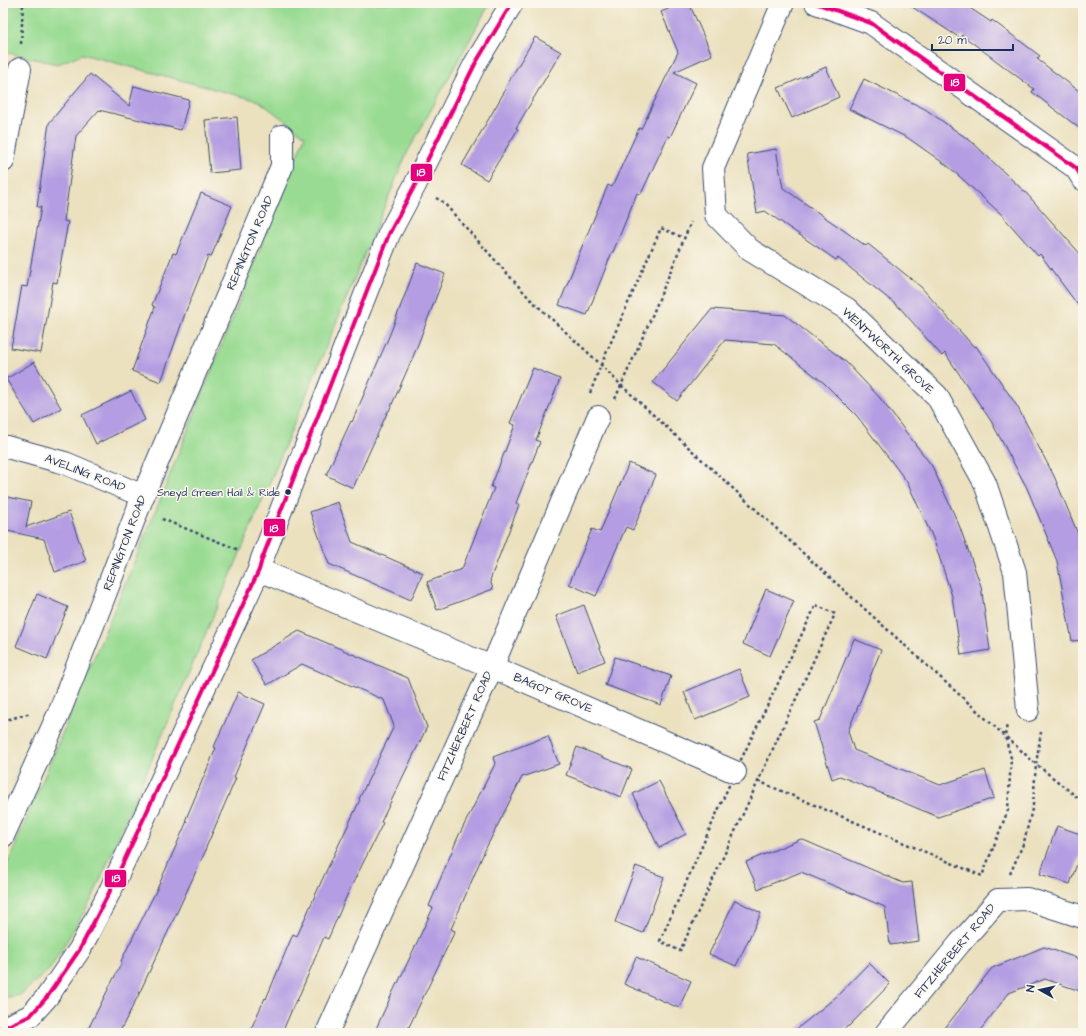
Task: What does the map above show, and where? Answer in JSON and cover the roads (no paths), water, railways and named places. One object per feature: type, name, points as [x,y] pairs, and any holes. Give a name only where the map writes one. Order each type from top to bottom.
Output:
[{"type":"street","points":[[3,1028],[30,1016],[47,997],[80,949],[110,889],[261,565],[389,234],[475,64],[512,3]]},
{"type":"street","name":"WENTWORTH GROVE","points":[[782,3],[713,168],[716,215],[750,250],[847,309],[937,396],[985,483],[1015,572],[1028,710]]},
{"type":"street","points":[[816,3],[871,23],[1076,168],[1083,179]]},
{"type":"street","points":[[3,161],[20,69]]},
{"type":"street","name":"REPINGTON ROAD","points":[[3,836],[59,713],[143,496],[282,166],[282,136]]},
{"type":"street","name":"FITZHERBERT ROAD","points":[[327,1033],[492,667],[598,417]]},
{"type":"street","name":"AVELING ROAD","points":[[3,446],[65,463],[143,496]]},
{"type":"street","name":"BAGOT GROVE","points":[[261,565],[492,667],[743,775]]},
{"type":"street","name":"FITZHERBERT ROAD","points":[[886,1033],[960,943],[998,900],[1027,900],[1083,917]]},
{"type":"place","name":"Sneyd Green Hail & Ride","points":[[288,492]]}]
